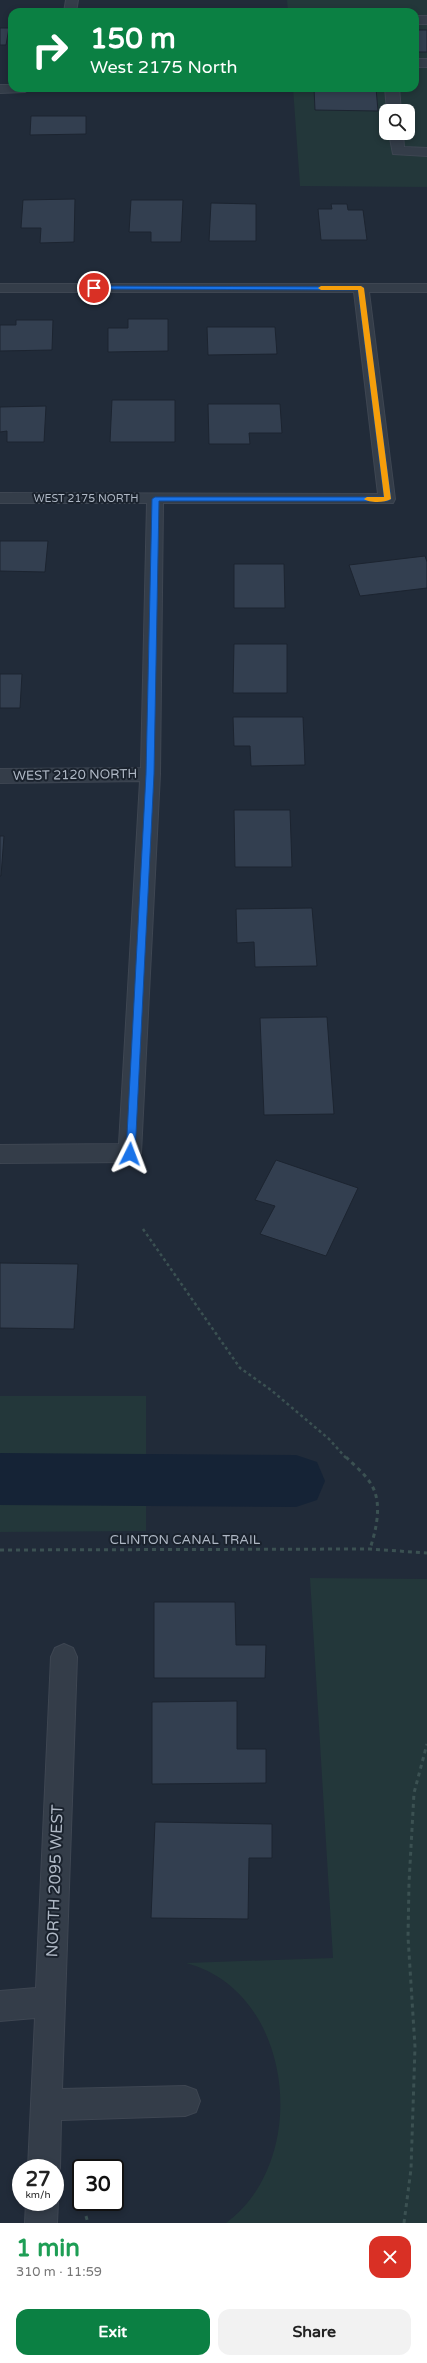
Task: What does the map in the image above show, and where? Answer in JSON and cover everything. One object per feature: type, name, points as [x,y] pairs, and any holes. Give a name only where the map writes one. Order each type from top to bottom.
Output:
[{"type":"street","points":[[392,92],[393,104]]},
{"type":"street","points":[[397,140],[398,151],[427,152]]},
{"type":"street","points":[[0,288],[427,288]]},
{"type":"street","name":"WEST 2175 NORTH","points":[[0,498],[387,499],[361,288]]},
{"type":"street","points":[[0,1154],[130,1154],[150,774],[155,499]]},
{"type":"street","name":"WEST 2120 NORTH","points":[[0,776],[150,774]]},
{"type":"street","name":"NORTH 2095 WEST","points":[[44,2159],[64,1657]]},
{"type":"street","points":[[0,2006],[50,2002]]},
{"type":"street","points":[[47,2105],[185,2101]]},
{"type":"street","points":[[41,2223],[42,2211]]},
{"type":"path","points":[[143,1229],[240,1368],[271,1390],[329,1439],[372,1485],[377,1505],[377,1527],[370,1549]]},
{"type":"path","name":"CLINTON CANAL TRAIL","points":[[0,1550],[370,1549],[427,1553]]},
{"type":"path","points":[[404,2223],[411,2169],[415,2046],[408,1937],[409,1883],[414,1793],[427,1744]]},
{"type":"green space","points":[[287,0],[427,0],[427,187],[300,186],[293,92],[419,92],[419,8],[288,8]]},
{"type":"green space","points":[[0,1396],[146,1396],[146,1531],[0,1532]]},
{"type":"green space","points":[[310,1578],[427,1579],[427,2223],[226,2223],[253,2195],[271,2160],[280,2120],[279,2080],[269,2041],[250,2007],[222,1980],[186,1963],[333,1958]]},
{"type":"building","points":[[0,28],[8,28],[6,45],[0,45]]},
{"type":"building","points":[[419,30],[427,30],[427,52],[419,52]]},
{"type":"building","points":[[314,92],[376,92],[378,111],[315,110]]},
{"type":"building","points":[[31,116],[86,116],[86,134],[30,135]]},
{"type":"building","points":[[75,199],[74,242],[40,243],[41,228],[21,228],[23,200]]},
{"type":"building","points":[[131,200],[183,200],[181,242],[151,242],[151,232],[129,232]]},
{"type":"building","points":[[211,203],[256,204],[256,241],[209,241]]},
{"type":"building","points":[[331,204],[347,204],[348,210],[363,210],[367,240],[321,240],[318,209],[332,209]]},
{"type":"building","points":[[128,319],[168,319],[168,351],[108,352],[108,328],[128,328]]},
{"type":"building","points":[[16,320],[53,320],[52,350],[0,351],[0,325],[16,325]]},
{"type":"building","points":[[207,327],[275,327],[277,354],[208,355]]},
{"type":"building","points":[[112,400],[175,400],[175,442],[110,442]]},
{"type":"building","points":[[208,404],[280,404],[282,433],[249,433],[250,444],[209,444]]},
{"type":"building","points":[[46,406],[44,442],[7,442],[7,431],[0,432],[0,407]]},
{"type":"building","points":[[0,541],[48,541],[45,572],[0,571]]},
{"type":"building","points":[[425,556],[427,562],[427,588],[360,596],[349,565]]},
{"type":"building","points":[[234,564],[284,564],[285,608],[234,608]]},
{"type":"building","points":[[234,644],[287,644],[287,693],[233,693]]},
{"type":"building","points":[[0,674],[22,674],[20,708],[0,708]]},
{"type":"building","points":[[233,717],[303,717],[305,765],[251,766],[250,746],[234,746]]},
{"type":"building","points":[[234,810],[290,810],[292,867],[235,867]]},
{"type":"building","points":[[0,836],[4,836],[1,876],[0,876]]},
{"type":"building","points":[[312,908],[317,966],[255,967],[254,942],[237,943],[236,909]]},
{"type":"building","points":[[327,1017],[334,1114],[264,1115],[260,1018]]},
{"type":"building","points":[[276,1160],[358,1188],[326,1256],[260,1234],[275,1206],[255,1200]]},
{"type":"building","points":[[0,1263],[78,1264],[74,1329],[0,1328]]},
{"type":"building","points":[[154,1602],[235,1602],[236,1645],[266,1645],[265,1678],[154,1678]]},
{"type":"building","points":[[237,1701],[237,1749],[266,1749],[266,1783],[152,1784],[152,1702]]},
{"type":"building","points":[[155,1822],[272,1824],[272,1858],[249,1858],[248,1919],[151,1918]]},
{"type":"waterway","points":[[0,1479],[296,1481]]},
{"type":"slow traffic","points":[[321,288],[361,288],[387,499],[367,499]]},
{"type":"route","points":[[94,288],[361,288],[387,499],[155,499],[150,774],[130,1154]]}]
